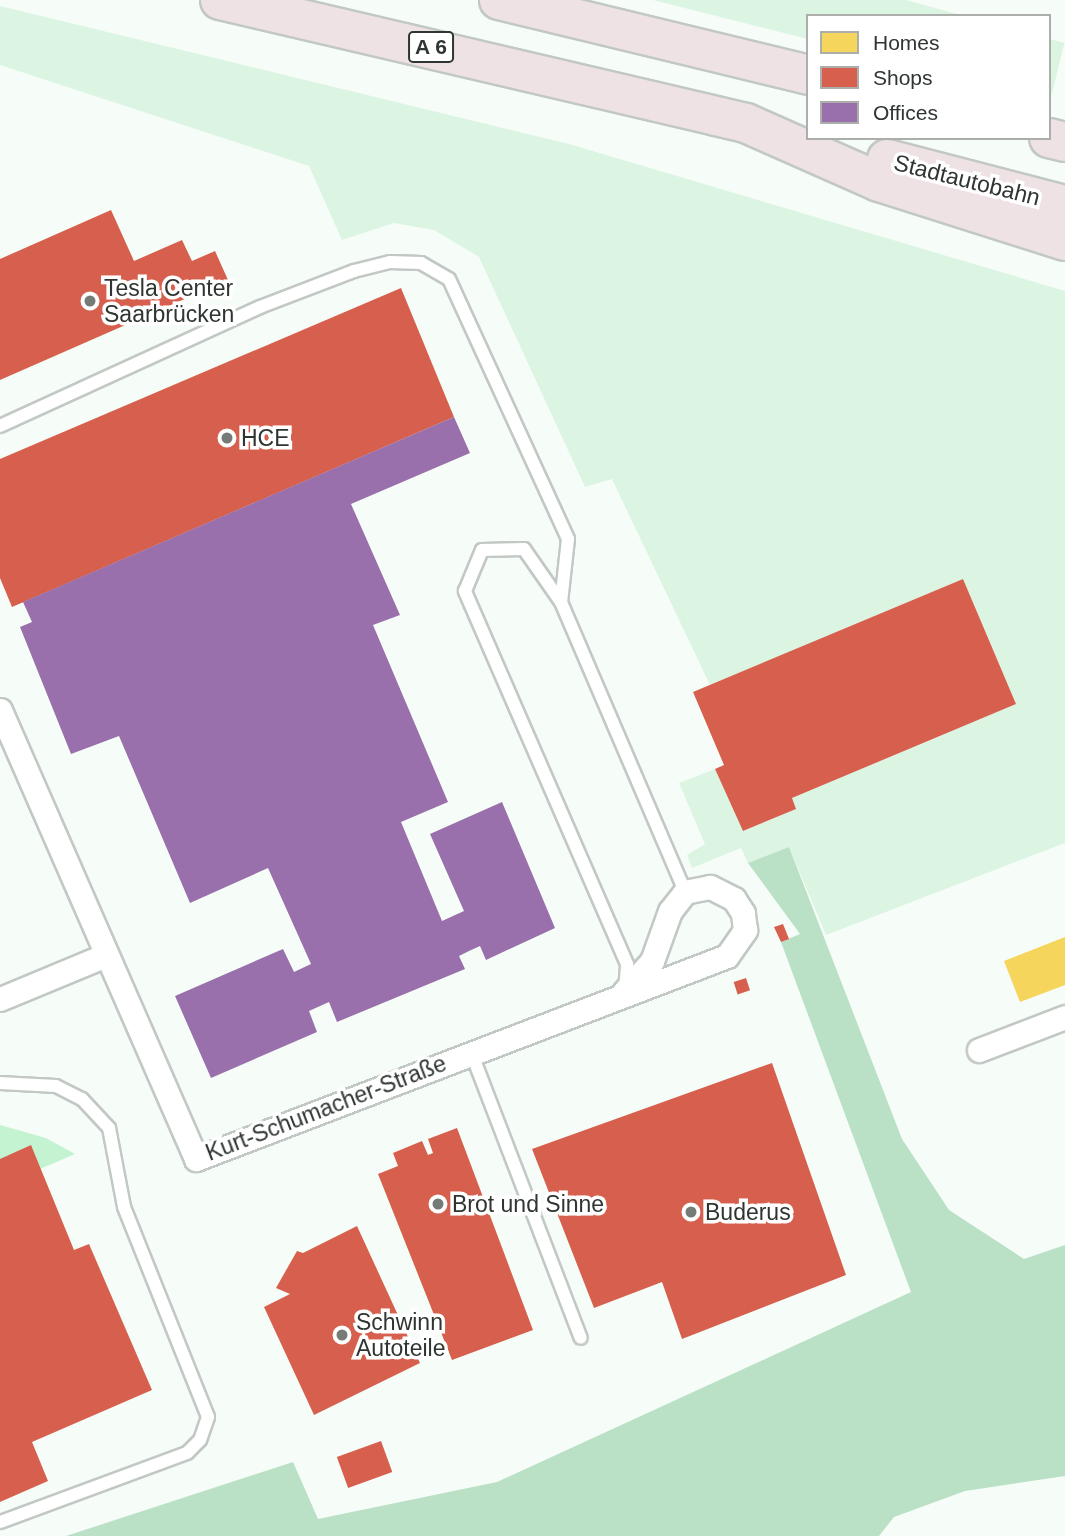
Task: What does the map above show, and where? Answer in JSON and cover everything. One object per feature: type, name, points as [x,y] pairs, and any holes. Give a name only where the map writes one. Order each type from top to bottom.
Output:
[{"type":"highway","name":"A 6","points":[[220,0],[746,123],[879,182],[1065,241]]},
{"type":"highway","points":[[499,0],[806,75]]},
{"type":"highway","name":"Stadtautobahn","points":[[746,123],[806,138]]},
{"type":"highway","name":"Stadtautobahn","points":[[812,140],[1065,205]]},
{"type":"street","name":"Kurt-Schumacher-Straße","points":[[0,710],[196,1159],[624,992],[727,956],[740,942],[745,930],[743,913],[734,899],[710,887],[685,892],[670,911],[652,961],[624,992]]},
{"type":"street","points":[[0,999],[106,955]]},
{"type":"street","points":[[979,1049],[1065,1017]]},
{"type":"lane","points":[[0,426],[283,298],[354,271],[390,262],[421,263],[449,279],[568,539],[561,602]]},
{"type":"lane","points":[[624,992],[627,964],[465,591],[482,550],[524,549],[561,602],[685,892]]},
{"type":"lane","points":[[471,1052],[581,1338]]},
{"type":"lane","points":[[0,1083],[56,1086],[82,1099],[109,1128],[124,1207],[208,1417],[200,1440],[187,1453],[0,1522]]},
{"type":"shaded area","points":[[653,0],[906,0],[957,14],[806,14],[806,38]]},
{"type":"shaded area","points":[[0,6],[569,144],[1065,291],[1065,843],[826,935],[789,847],[748,863],[741,848],[692,868],[687,855],[705,844],[679,783],[715,769],[744,831],[795,809],[792,798],[1016,704],[963,579],[710,685],[612,479],[585,487],[479,257],[434,230],[394,223],[342,240],[309,166],[0,65]]},
{"type":"shaded area","points":[[1051,39],[1065,43],[1051,97]]},
{"type":"shaded area","points":[[789,847],[902,1139],[949,1210],[1024,1259],[1065,1245],[1065,1476],[965,1491],[894,1517],[879,1536],[66,1536],[293,1462],[318,1519],[497,1482],[911,1292],[781,942],[800,934],[748,863]]},
{"type":"shaded area","points":[[0,1125],[46,1138],[75,1154],[40,1169],[0,1159]]},
{"type":"building: Homes","points":[[1065,937],[1065,985],[1020,1002],[1004,961]]},
{"type":"building: Shops","name":"Tesla Center Saarbrücken","points":[[111,210],[134,261],[182,240],[192,261],[215,251],[228,280],[0,380],[0,259]]},
{"type":"building: Shops","name":"HCE","points":[[401,288],[454,417],[12,607],[0,578],[0,459]]},
{"type":"building: Shops","points":[[963,579],[1016,704],[792,798],[796,809],[743,831],[715,769],[724,765],[693,692]]},
{"type":"building: Shops","points":[[783,924],[789,939],[781,942],[774,927]]},
{"type":"building: Shops","points":[[746,978],[750,990],[738,994],[734,982]]},
{"type":"building: Shops","name":"Buderus","points":[[772,1063],[846,1275],[682,1339],[662,1282],[594,1308],[532,1149]]},
{"type":"building: Shops","points":[[457,1128],[533,1330],[452,1360],[378,1174],[398,1166],[393,1153],[422,1141],[428,1155],[433,1153],[428,1139]]},
{"type":"building: Shops","points":[[31,1145],[74,1250],[89,1244],[152,1390],[32,1442],[48,1481],[0,1502],[0,1159]]},
{"type":"building: Shops","name":"Schwinn Autoteile","points":[[357,1226],[420,1363],[314,1415],[264,1307],[290,1294],[276,1288],[297,1251],[303,1253]]},
{"type":"building: Shops","points":[[381,1441],[392,1472],[348,1488],[337,1457]]},
{"type":"building: Offices","points":[[454,417],[470,453],[351,504],[400,615],[373,625],[448,802],[401,822],[442,921],[464,911],[430,834],[502,802],[555,928],[486,960],[480,946],[459,956],[465,969],[337,1022],[329,1002],[309,1011],[317,1032],[211,1078],[175,996],[283,949],[294,972],[311,964],[268,868],[190,903],[119,736],[71,754],[20,627],[32,622],[23,602]]},
{"type":"place","name":"Tesla Center Saarbrücken","points":[[90,301]]},
{"type":"place","name":"HCE","points":[[227,438]]},
{"type":"place","name":"Brot und Sinne","points":[[438,1204]]},
{"type":"place","name":"Buderus","points":[[691,1212]]},
{"type":"place","name":"Schwinn Autoteile","points":[[342,1335]]}]
